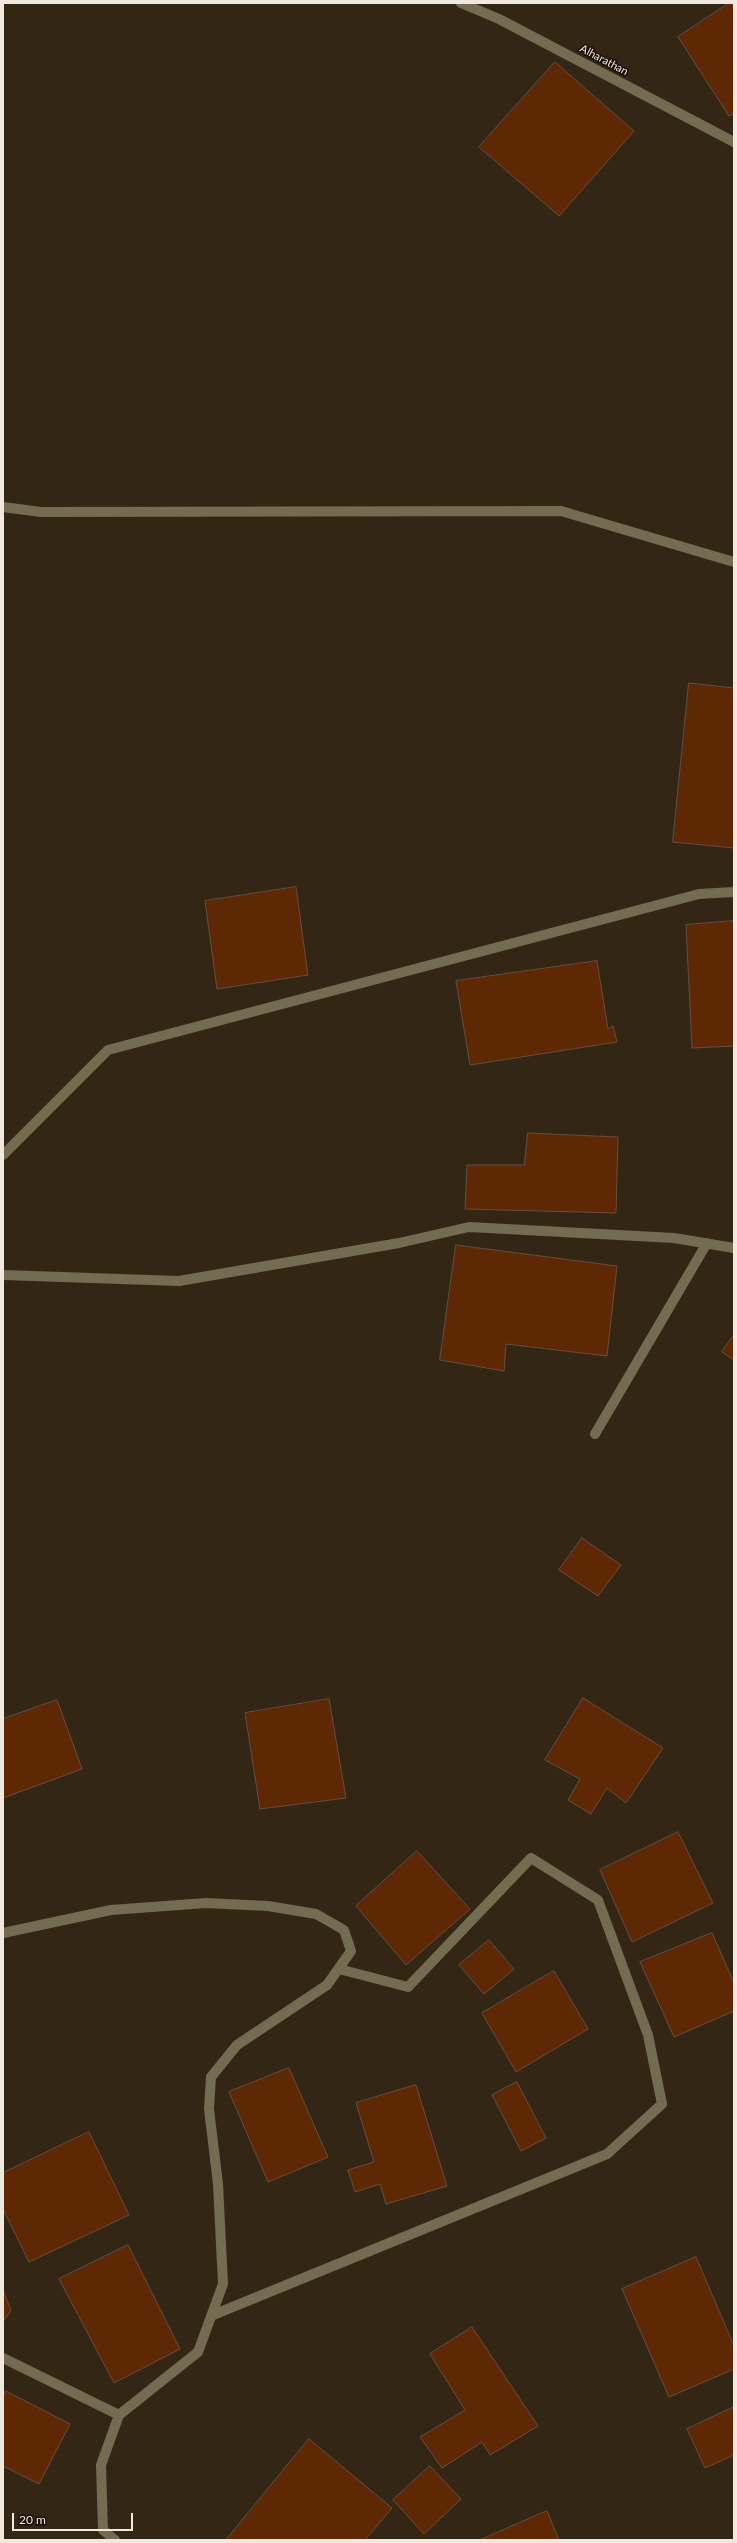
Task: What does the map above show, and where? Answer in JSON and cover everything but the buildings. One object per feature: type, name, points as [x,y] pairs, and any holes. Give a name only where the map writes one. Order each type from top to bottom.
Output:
[{"type":"street","name":"Alharathan","points":[[461,3],[499,19],[734,142]]},
{"type":"street","points":[[3,507],[41,512],[561,511],[734,562]]},
{"type":"street","points":[[3,1156],[108,1050],[692,896],[734,892]]},
{"type":"street","points":[[3,1275],[179,1281],[399,1243],[468,1227],[674,1238],[734,1248]]},
{"type":"street","points":[[595,1434],[707,1243]]},
{"type":"street","points":[[213,2314],[607,2154],[662,2104],[648,2035],[598,1900],[531,1858],[408,1987],[339,1969]]},
{"type":"street","points":[[3,1933],[111,1910],[206,1903],[268,1906],[316,1914],[344,1930],[351,1951],[327,1985],[237,2045],[211,2077],[209,2109],[218,2184],[223,2284],[198,2352],[119,2415],[101,2465],[103,2530],[115,2540]]},
{"type":"street","points":[[3,2358],[119,2415]]}]
